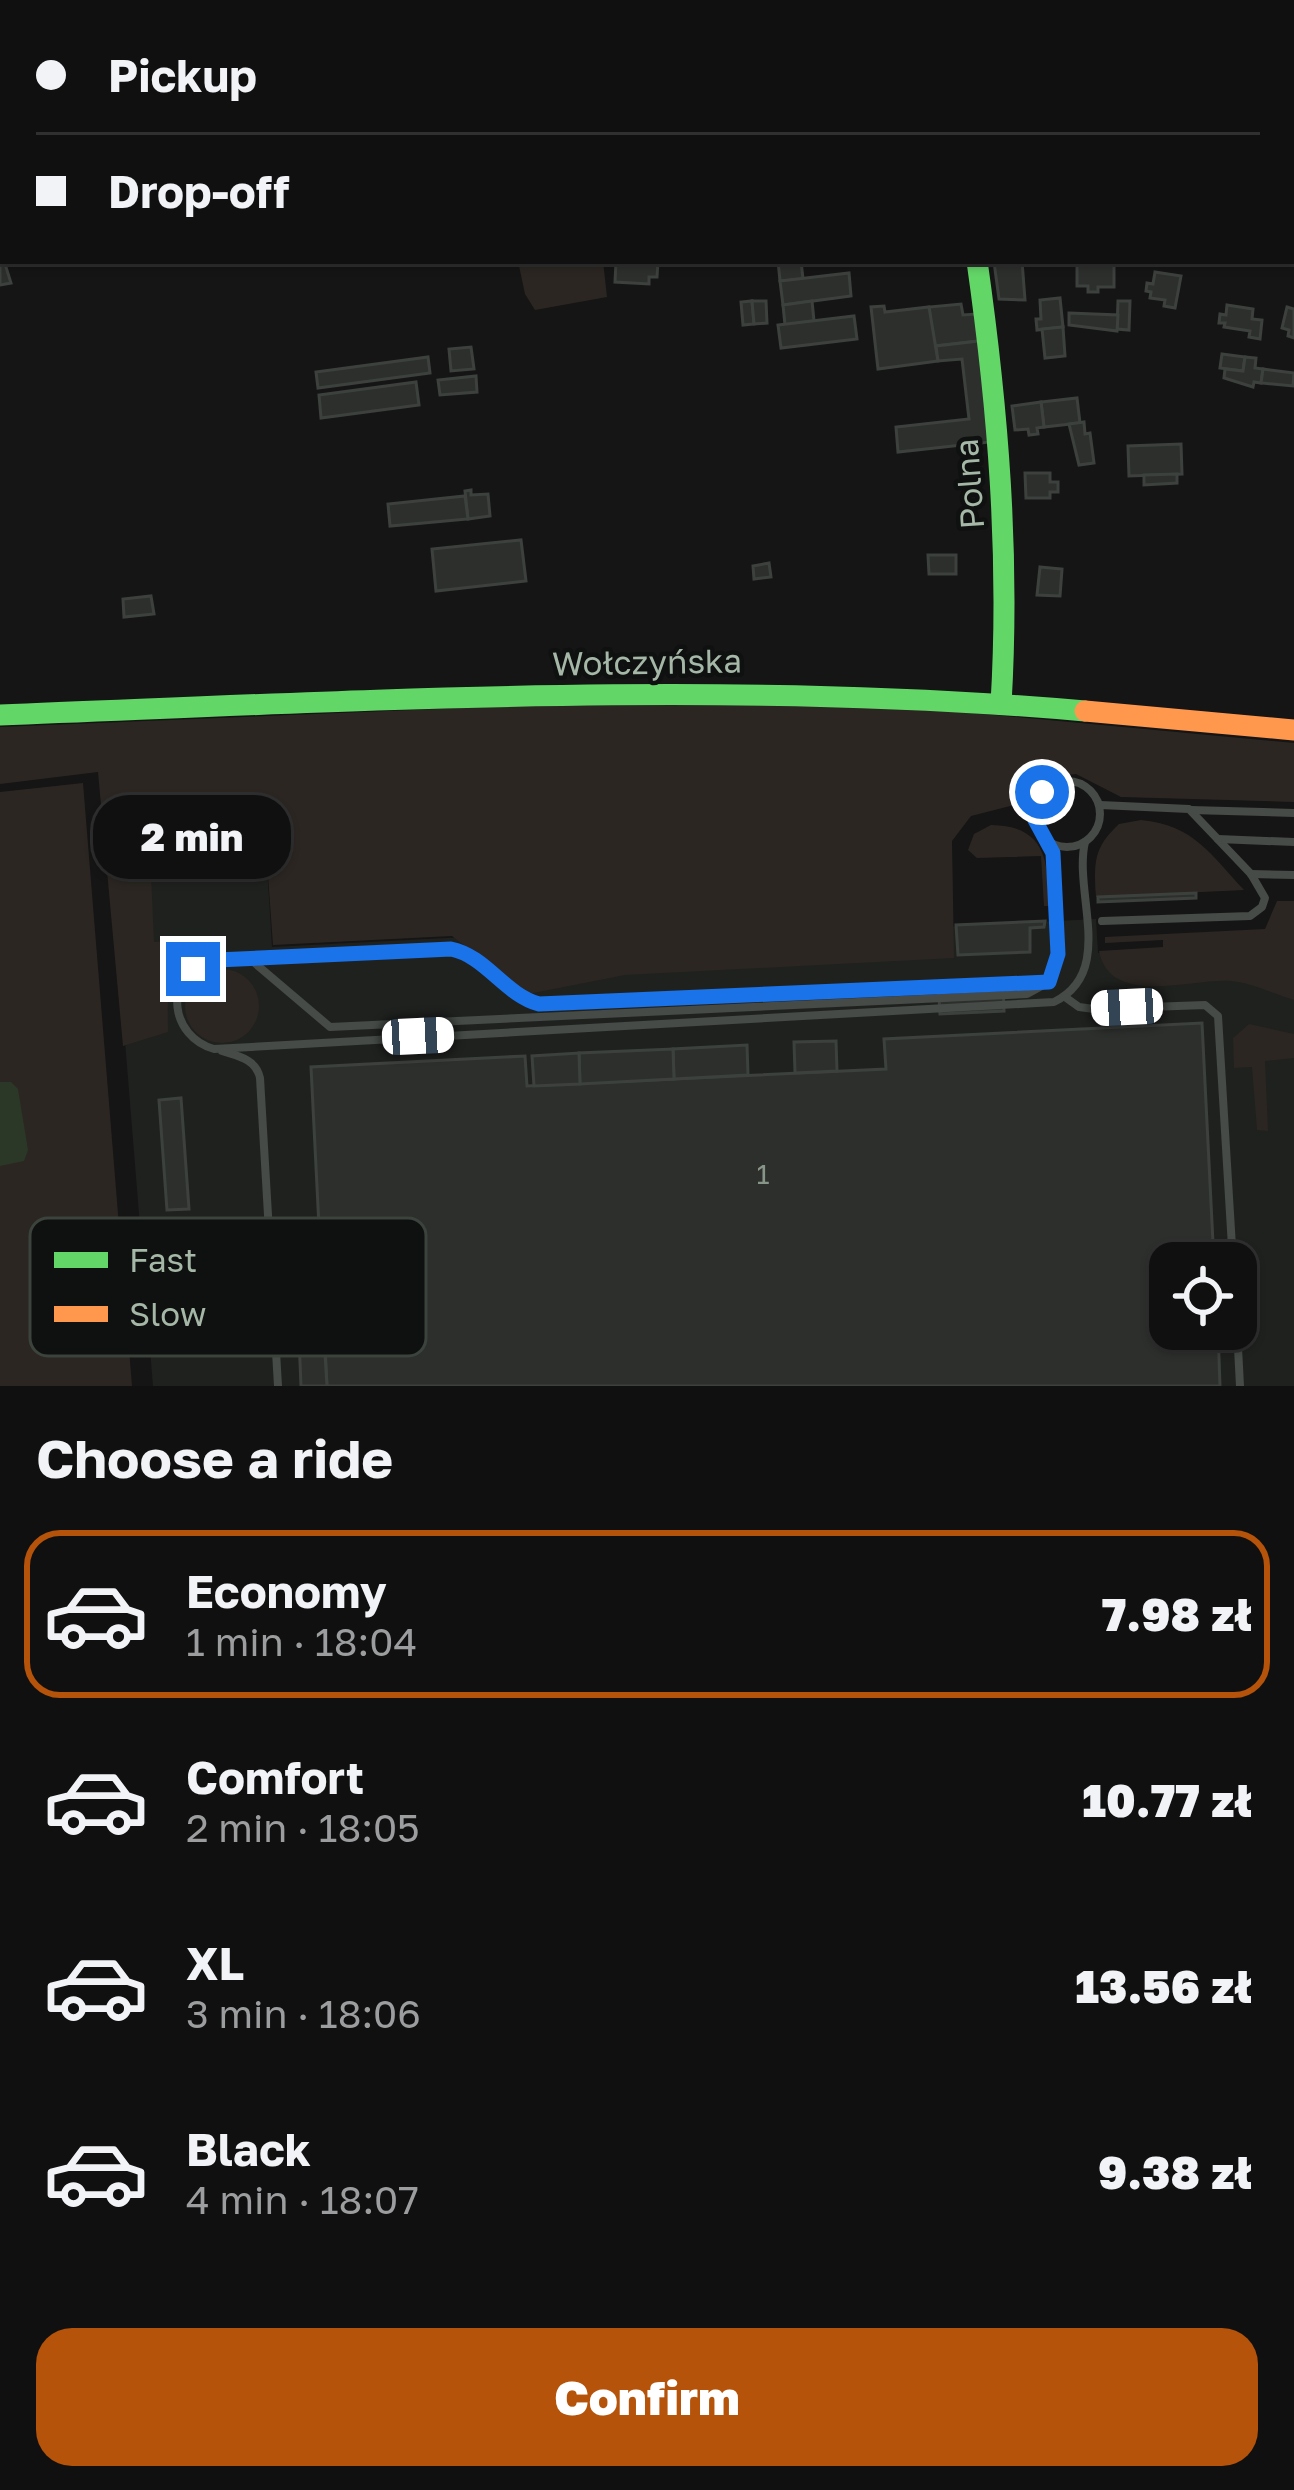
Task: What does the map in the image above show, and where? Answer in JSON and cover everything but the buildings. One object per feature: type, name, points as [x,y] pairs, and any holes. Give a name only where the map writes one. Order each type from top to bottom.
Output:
[{"type":"main road","name":"Polna","points":[[976,264],[1002,456],[1007,628],[1001,704]]},
{"type":"main road","name":"Wołczyńska","points":[[0,715],[601,693],[808,694],[1001,704],[1294,730]]},
{"type":"lane","points":[[1100,806],[1097,827],[1085,842],[1068,847],[1051,843],[1038,829],[1037,801],[1060,782],[1081,784],[1100,806],[1294,813]]},
{"type":"lane","points":[[1102,921],[1250,916],[1262,907],[1265,898],[1251,874],[1190,809]]},
{"type":"lane","points":[[1217,839],[1294,842]]},
{"type":"lane","points":[[214,1049],[1054,1002],[1082,980],[1087,965],[1085,842]]},
{"type":"lane","points":[[250,958],[329,1027],[1027,994],[1049,982],[1058,962],[1051,843]]},
{"type":"lane","points":[[1251,874],[1294,875]]},
{"type":"lane","points":[[268,1218],[258,1068],[247,1059],[194,1041],[186,1033],[176,1004],[180,987],[200,964],[459,950],[522,998],[539,1004],[1049,982]]},
{"type":"lane","points":[[1065,997],[1079,1007],[1094,1009],[1205,1005],[1218,1016],[1232,1242]]},
{"type":"lane","points":[[1238,1350],[1240,1386]]},
{"type":"lane","points":[[276,1356],[278,1386]]},
{"type":"shaded area","points":[[519,264],[603,264],[607,297],[535,310],[525,294]]},
{"type":"shaded area","points":[[604,702],[877,704],[1294,743],[1294,802],[1121,797],[1076,774],[1049,777],[1022,803],[971,816],[952,841],[954,958],[625,975],[528,994],[452,936],[273,945],[266,848],[150,851],[154,942],[210,939],[217,944],[176,974],[169,991],[168,1032],[123,1046],[98,772],[0,784],[0,727]]},
{"type":"shaded area","points":[[83,783],[118,1218],[30,1218],[30,1356],[130,1356],[132,1386],[0,1386],[0,792]]},
{"type":"shaded area","points":[[1141,820],[1188,835],[1244,890],[1096,897],[1096,865],[1104,841],[1119,824]]},
{"type":"shaded area","points":[[991,825],[1009,827],[1033,839],[1045,860],[1049,906],[1044,906],[1041,856],[977,858],[968,850],[974,834]]},
{"type":"shaded area","points":[[266,849],[272,947],[871,916],[941,927],[1096,919],[1098,953],[1182,949],[1294,984],[1294,1386],[153,1386],[151,1356],[426,1356],[426,1218],[139,1218],[110,856]]},
{"type":"shaded area","points":[[1277,901],[1294,901],[1294,1000],[1231,981],[1135,985],[1106,969],[1099,951],[1163,947],[1163,940],[1105,943],[1105,937],[1265,929]]},
{"type":"shaded area","points":[[222,969],[248,980],[259,1006],[248,1032],[222,1043],[196,1032],[185,1006],[196,980]]},
{"type":"shaded area","points":[[1249,1024],[1294,1034],[1294,1058],[1265,1061],[1268,1131],[1257,1130],[1252,1067],[1234,1068],[1233,1038]]},
{"type":"shaded area","points":[[0,1082],[11,1082],[18,1089],[28,1150],[24,1161],[0,1166]]},
{"type":"traffic: fast","points":[[977,264],[1000,482],[1001,704]]},
{"type":"traffic: fast","points":[[0,715],[407,699],[678,695],[949,701],[1085,711]]},
{"type":"traffic: slow","points":[[1085,711],[1294,730]]},
{"type":"route","points":[[193,969],[217,960],[451,949],[467,953],[522,998],[539,1004],[1049,982],[1058,962],[1057,922],[1051,843],[1035,820],[1042,792]]}]
